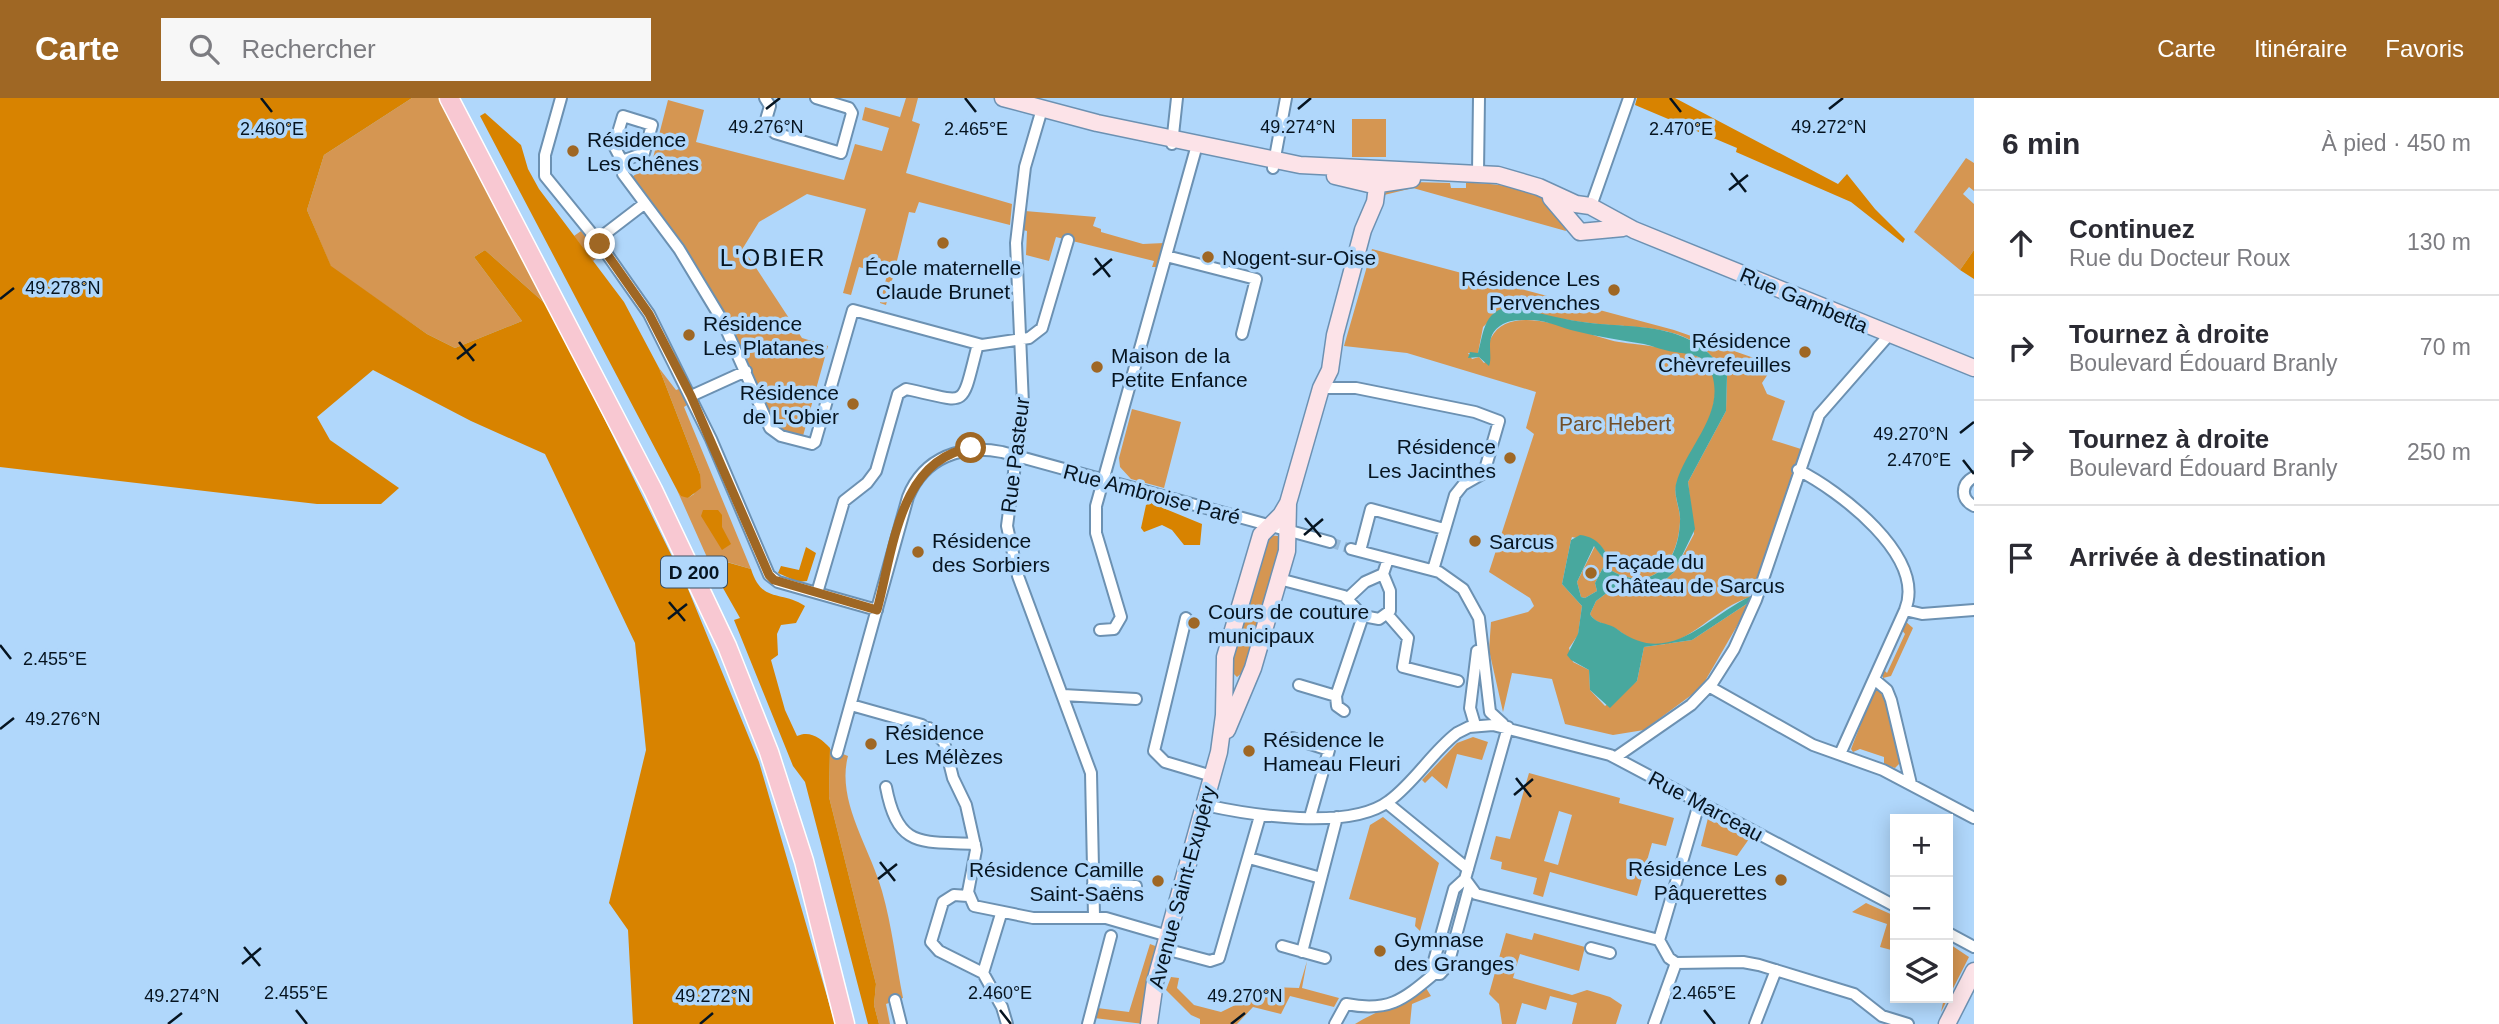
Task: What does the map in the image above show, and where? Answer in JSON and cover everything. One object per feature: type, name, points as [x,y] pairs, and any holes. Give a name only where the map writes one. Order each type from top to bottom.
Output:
[{"type":"main road","name":"D 200","points":[[449,98],[653,490],[727,646],[765,743],[801,852],[845,1024]]},
{"type":"main road","name":"D 200","points":[[463,98],[664,488],[737,644],[775,741],[806,833],[855,1024]]},
{"type":"main road","points":[[1003,98],[1172,143],[1274,165]]},
{"type":"main road","points":[[1172,143],[1195,152],[1274,165]]},
{"type":"main road","name":"Rue Gambetta","points":[[1274,165],[1372,178],[1503,183],[1551,198],[1572,222]]},
{"type":"main road","name":"Rue Gambetta","points":[[1372,178],[1478,172],[1528,183],[1590,208],[1634,230],[1974,368]]},
{"type":"main road","name":"Avenue Saint-Exupéry","points":[[1219,752],[1224,715],[1223,668],[1259,539],[1288,503],[1321,388],[1330,370],[1335,335],[1363,230],[1372,178]]},
{"type":"main road","points":[[1590,208],[1599,223],[1592,231],[1580,232],[1572,222],[1574,210],[1590,208]]},
{"type":"main road","name":"Rue Gambetta","points":[[1592,231],[1634,230]]},
{"type":"main road","name":"Avenue Saint-Exupéry","points":[[1149,1024],[1152,999],[1219,752],[1253,668],[1279,579],[1289,531],[1288,503]]},
{"type":"main road","points":[[1223,668],[1228,678],[1235,680],[1246,677],[1253,668]]},
{"type":"main road","points":[[1947,1024],[1974,971]]},
{"type":"street","points":[[561,98],[545,155],[544,172],[597,240],[649,314],[691,396],[769,575],[778,582],[877,610]]},
{"type":"street","points":[[765,98],[770,107],[765,123],[775,133],[841,153],[852,113],[849,108],[816,98]]},
{"type":"street","points":[[1172,143],[1177,98]]},
{"type":"street","points":[[1274,165],[1286,98]]},
{"type":"street","points":[[1478,172],[1479,98]]},
{"type":"street","points":[[1590,208],[1629,98]]},
{"type":"street","name":"Rue Pasteur","points":[[1042,109],[1025,167],[1016,243],[1023,404],[1008,502],[1008,533],[1015,567],[1063,695],[1093,786],[1094,916]]},
{"type":"street","points":[[1100,630],[1114,629],[1121,617],[1095,527],[1103,480],[1195,152]]},
{"type":"street","points":[[622,161],[623,174],[678,249],[706,294],[746,371],[773,431],[814,444],[853,310],[978,344],[1034,336],[1042,328],[1068,240]]},
{"type":"street","points":[[597,240],[644,204]]},
{"type":"street","points":[[1166,256],[1256,279],[1242,334]]},
{"type":"street","points":[[1616,757],[1691,705],[1710,687],[1734,649],[1753,609],[1798,470],[1822,410],[1889,335]]},
{"type":"street","points":[[817,593],[844,501],[874,476],[898,394],[905,389],[948,401],[958,399],[966,390],[978,344]]},
{"type":"street","points":[[691,396],[746,371]]},
{"type":"street","points":[[1321,388],[1356,388],[1475,412],[1499,421],[1484,473],[1459,489],[1433,570]]},
{"type":"street","name":"Rue Ambroise Paré","points":[[837,753],[908,497],[921,475],[943,457],[963,450],[983,448],[1329,542]]},
{"type":"street","points":[[1798,470],[1841,494],[1879,532],[1904,578],[1908,602],[1840,754]]},
{"type":"street","points":[[1974,477],[1966,482],[1964,490],[1966,499],[1974,506]]},
{"type":"street","points":[[1205,805],[1260,816],[1360,815],[1387,803],[1452,737],[1475,725],[1470,708],[1479,642],[1479,618],[1471,600],[1454,581],[1433,570],[1356,550],[1371,509],[1444,529]]},
{"type":"street","points":[[1388,559],[1383,573],[1390,590],[1388,615],[1408,638],[1403,667],[1458,681]]},
{"type":"street","points":[[1348,598],[1364,582],[1383,573]]},
{"type":"street","points":[[1279,579],[1348,598],[1363,615],[1379,619],[1388,615]]},
{"type":"street","points":[[1905,610],[1922,614],[1974,610]]},
{"type":"street","points":[[1344,711],[1337,706],[1336,696],[1363,615]]},
{"type":"street","points":[[1186,618],[1154,751],[1165,762],[1212,776]]},
{"type":"street","points":[[1335,1024],[1346,1004],[1371,1009],[1380,1007],[1401,999],[1434,974],[1434,962],[1454,889],[1467,879],[1508,727],[1490,712],[1479,642]]},
{"type":"street","points":[[1874,679],[1883,686],[1891,700],[1911,784]]},
{"type":"street","points":[[1299,685],[1336,696]]},
{"type":"street","points":[[1710,687],[1813,745],[1911,784],[1974,818]]},
{"type":"street","points":[[1063,695],[1136,699]]},
{"type":"street","points":[[851,705],[925,727],[944,742],[953,778],[966,804],[975,844],[976,858],[968,895],[974,906],[1002,914],[1040,919],[1094,916],[1167,942],[1210,961],[1219,958],[1260,816]]},
{"type":"street","name":"Rue Marceau","points":[[1475,725],[1508,727],[1616,757],[1699,804],[1890,903]]},
{"type":"street","points":[[1292,738],[1329,750],[1310,817]]},
{"type":"street","points":[[886,788],[892,812],[908,836],[923,841],[975,844]]},
{"type":"street","points":[[1387,803],[1467,879],[1476,894],[1659,940]]},
{"type":"street","points":[[1699,804],[1659,940],[1669,958],[1676,963],[1743,962],[1776,970],[1854,994],[1877,1013],[1908,1024]]},
{"type":"street","points":[[1302,952],[1337,817]]},
{"type":"street","points":[[1249,858],[1321,878]]},
{"type":"street","points":[[1093,884],[1136,886]]},
{"type":"street","points":[[968,895],[954,895],[943,902],[931,942],[939,951],[983,973],[1002,1007],[1007,1024]]},
{"type":"street","points":[[983,973],[1002,914]]},
{"type":"street","points":[[1088,1024],[1111,936]]},
{"type":"street","points":[[1953,936],[1974,947]]},
{"type":"street","points":[[1282,946],[1325,958]]},
{"type":"street","points":[[1591,948],[1610,954]]},
{"type":"street","points":[[1654,1024],[1676,963]]},
{"type":"street","points":[[1755,1024],[1776,970]]},
{"type":"street","points":[[895,1000],[901,1024]]},
{"type":"street","points":[[1873,1024],[1877,1013]]},
{"type":"green space","points":[[412,98],[442,98],[550,308],[485,250],[474,257],[522,321],[455,348],[427,334],[331,267],[307,210],[324,155]]},
{"type":"green space","points":[[906,98],[918,98],[912,121],[920,124],[906,173],[1012,204],[1010,225],[919,202],[915,213],[909,212],[886,305],[880,303],[887,275],[859,267],[851,295],[843,293],[866,209],[807,194],[759,222],[743,248],[802,338],[828,346],[803,436],[782,431],[632,177],[652,162],[668,100],[704,110],[696,142],[844,180],[855,144],[882,151],[889,128],[862,120],[865,107],[900,117]]},
{"type":"green space","points":[[1352,119],[1386,119],[1386,157],[1352,157]]},
{"type":"green space","points":[[1966,158],[1974,163],[1974,191],[1969,187],[1963,194],[1974,204],[1974,250],[1960,270],[1914,232]]},
{"type":"green space","points":[[1413,182],[1450,183],[1451,188],[1466,188],[1466,183],[1480,183],[1526,191],[1553,206],[1566,231],[1413,188],[1384,195],[1387,191]]},
{"type":"green space","points":[[1025,211],[1096,217],[1093,226],[1101,229],[1101,232],[1143,244],[1164,243],[1157,267],[1152,267],[1154,261],[1056,237],[1049,261],[1026,255],[1027,231],[1023,230]]},
{"type":"green space","points":[[581,231],[600,255],[593,261],[574,236]]},
{"type":"green space","name":"Parc Hebert","points":[[1372,249],[1674,330],[1774,365],[1762,383],[1767,394],[1785,401],[1772,440],[1801,449],[1748,607],[1701,688],[1644,730],[1613,735],[1565,724],[1552,679],[1512,673],[1503,712],[1489,650],[1491,622],[1528,612],[1534,606],[1530,598],[1489,572],[1534,434],[1526,428],[1536,392],[1407,353],[1344,346]],"holes":[[[1501,310],[1671,332],[1701,347],[1727,376],[1726,411],[1688,482],[1694,534],[1674,572],[1655,589],[1608,592],[1596,601],[1590,614],[1596,620],[1638,642],[1656,645],[1673,642],[1688,635],[1719,613],[1751,597],[1748,603],[1692,640],[1644,647],[1637,681],[1605,706],[1590,690],[1589,670],[1573,662],[1569,648],[1578,635],[1582,606],[1562,584],[1571,540],[1572,537],[1598,543],[1612,560],[1612,571],[1627,577],[1640,579],[1651,576],[1669,561],[1680,522],[1676,485],[1708,422],[1715,390],[1713,376],[1706,362],[1690,354],[1619,342],[1532,320],[1515,321],[1501,326],[1489,343],[1490,358],[1484,363],[1479,357],[1472,359],[1468,353],[1478,353],[1483,327]]]},
{"type":"green space","points":[[659,368],[676,390],[682,388],[690,403],[684,407],[751,569],[724,561],[714,566],[710,564],[677,490],[688,498],[694,494],[700,474]]},
{"type":"green space","points":[[1132,409],[1181,422],[1164,488],[1131,479],[1120,467],[1119,458]]},
{"type":"green space","points":[[1267,535],[1278,536],[1283,547],[1249,667],[1237,677],[1227,667],[1262,540]]},
{"type":"green space","points":[[1595,546],[1606,562],[1595,583],[1597,591],[1585,598],[1581,597],[1577,582]]},
{"type":"green space","points":[[1905,621],[1913,628],[1891,676],[1883,678],[1883,669],[1887,673],[1905,634],[1901,629]]},
{"type":"green space","points":[[1879,689],[1884,694],[1902,761],[1895,768],[1884,764],[1884,757],[1860,749],[1853,752],[1851,749],[1874,690]]},
{"type":"green space","points":[[1473,737],[1488,742],[1482,760],[1457,754],[1447,789],[1432,776],[1425,783],[1422,780],[1457,743]]},
{"type":"green space","points":[[830,749],[848,756],[846,773],[850,807],[877,875],[889,918],[903,998],[886,1004],[890,1024],[879,1024],[874,1005],[876,984],[829,797]]},
{"type":"green space","points":[[1529,773],[1620,798],[1619,803],[1674,818],[1666,846],[1652,843],[1637,896],[1550,872],[1543,897],[1533,894],[1537,878],[1501,869],[1502,862],[1490,859],[1496,836],[1510,839]],"holes":[[[1559,811],[1572,815],[1558,865],[1544,861]]]},
{"type":"green space","points":[[1383,817],[1439,863],[1420,931],[1415,926],[1416,918],[1349,899],[1370,825]]},
{"type":"green space","points":[[1708,818],[1749,839],[1737,856],[1701,846]]},
{"type":"green space","points":[[1866,903],[1890,914],[1890,950],[1880,947],[1887,924],[1852,912]]},
{"type":"green space","points":[[1506,933],[1532,940],[1534,933],[1585,947],[1579,971],[1520,954],[1513,978],[1572,995],[1587,990],[1610,997],[1622,1005],[1616,1024],[1572,1024],[1577,1003],[1550,996],[1546,1010],[1522,1003],[1516,1024],[1502,1024],[1499,1004],[1489,994]]},
{"type":"green space","points":[[1150,944],[1158,947],[1144,1024],[1094,1018],[1097,1008],[1129,1012]]},
{"type":"green space","points":[[1953,946],[1969,957],[1953,988]]},
{"type":"green space","points":[[1307,961],[1302,988],[1339,998],[1334,1007],[1290,996],[1281,1014],[1253,1007],[1237,1024],[1200,1024],[1200,1019],[1191,1015],[1166,990],[1171,977],[1179,978],[1177,988],[1194,1005],[1221,1012],[1272,987],[1299,988]]},
{"type":"green space","points":[[1426,988],[1431,996],[1412,1004],[1410,1024],[1355,1024],[1408,998]]},
{"type":"shaded area","points":[[0,98],[412,98],[324,155],[307,210],[331,266],[427,334],[455,348],[522,321],[474,257],[485,250],[550,308],[688,589],[759,762],[835,1024],[633,1024],[628,930],[609,903],[646,750],[635,643],[545,454],[471,421],[373,370],[317,417],[330,440],[399,488],[381,504],[317,504],[0,467]]},
{"type":"shaded area","points":[[1637,98],[1675,98],[1838,184],[1847,174],[1875,209],[1905,239],[1903,243],[1851,202],[1736,152],[1737,148],[1635,105]]},
{"type":"shaded area","points":[[485,113],[521,145],[528,169],[539,189],[624,302],[659,368],[700,474],[701,488],[688,498],[681,496],[677,490],[480,116]]},
{"type":"shaded area","points":[[1974,250],[1974,279],[1960,270]]},
{"type":"shaded area","points":[[1515,307],[1579,321],[1672,333],[1702,347],[1727,376],[1726,411],[1688,482],[1695,529],[1674,572],[1655,589],[1608,592],[1596,601],[1590,614],[1595,620],[1636,640],[1654,644],[1670,642],[1687,635],[1751,596],[1748,603],[1692,640],[1644,647],[1637,681],[1610,708],[1590,690],[1589,670],[1567,655],[1578,634],[1582,606],[1562,584],[1571,540],[1580,535],[1593,539],[1609,558],[1612,571],[1627,577],[1640,579],[1661,570],[1675,549],[1679,536],[1680,516],[1675,493],[1676,484],[1711,412],[1714,381],[1708,365],[1698,357],[1534,320],[1510,321],[1497,329],[1491,339],[1489,366],[1479,357],[1468,358],[1470,352],[1478,353],[1484,329],[1491,316],[1505,308]],"holes":[[[1594,546],[1606,562],[1595,583],[1597,591],[1585,598],[1581,597],[1577,582]]]},
{"type":"shaded area","points":[[1151,503],[1202,524],[1200,545],[1184,545],[1172,530],[1162,525],[1144,532],[1141,528],[1146,505]]},
{"type":"shaded area","points":[[703,510],[718,510],[722,515],[722,527],[731,544],[722,550],[701,516]]},
{"type":"shaded area","points":[[806,547],[816,553],[807,581],[798,582],[778,573],[781,566],[799,570]]},
{"type":"shaded area","points":[[723,561],[751,569],[755,580],[767,592],[805,606],[796,623],[781,625],[777,634],[778,655],[771,660],[785,710],[797,736],[815,736],[830,748],[829,797],[876,984],[874,1005],[879,1024],[868,1024],[805,782],[793,766],[734,620],[740,618],[715,574],[714,566]]},
{"type":"tunnel","points":[[1330,542],[1351,549]]},
{"type":"place","name":"Résidence Les Chênes","points":[[573,151]]},
{"type":"place","name":"École maternelle Claude Brunet","points":[[943,243]]},
{"type":"place","name":"Nogent-sur-Oise","points":[[1208,257]]},
{"type":"place","name":"Résidence Les Pervenches","points":[[1614,290]]},
{"type":"place","name":"Résidence Les Platanes","points":[[689,335]]},
{"type":"place","name":"Résidence Chèvrefeuilles","points":[[1805,352]]},
{"type":"place","name":"Maison de la Petite Enfance","points":[[1097,367]]},
{"type":"place","name":"Résidence de L'Obier","points":[[853,404]]},
{"type":"place","name":"Résidence Les Jacinthes","points":[[1510,458]]},
{"type":"place","name":"Sarcus","points":[[1475,541]]},
{"type":"place","name":"Résidence des Sorbiers","points":[[918,552]]},
{"type":"place","name":"Façade du Château de Sarcus","points":[[1591,573]]},
{"type":"place","name":"Cours de couture municipaux","points":[[1194,623]]},
{"type":"place","name":"Résidence Les Mélèzes","points":[[871,744]]},
{"type":"place","name":"Résidence le Hameau Fleuri","points":[[1249,751]]},
{"type":"place","name":"Résidence Les Pâquerettes","points":[[1781,880]]},
{"type":"place","name":"Résidence Camille Saint-Saëns","points":[[1158,881]]},
{"type":"place","name":"Gymnase des Granges","points":[[1380,951]]},
{"type":"district","name":"L'OBIER","points":[[773,257]]},
{"type":"route","points":[[600,244],[649,314],[691,396],[769,575],[774,580],[877,610],[913,486],[936,461],[971,448]]}]
